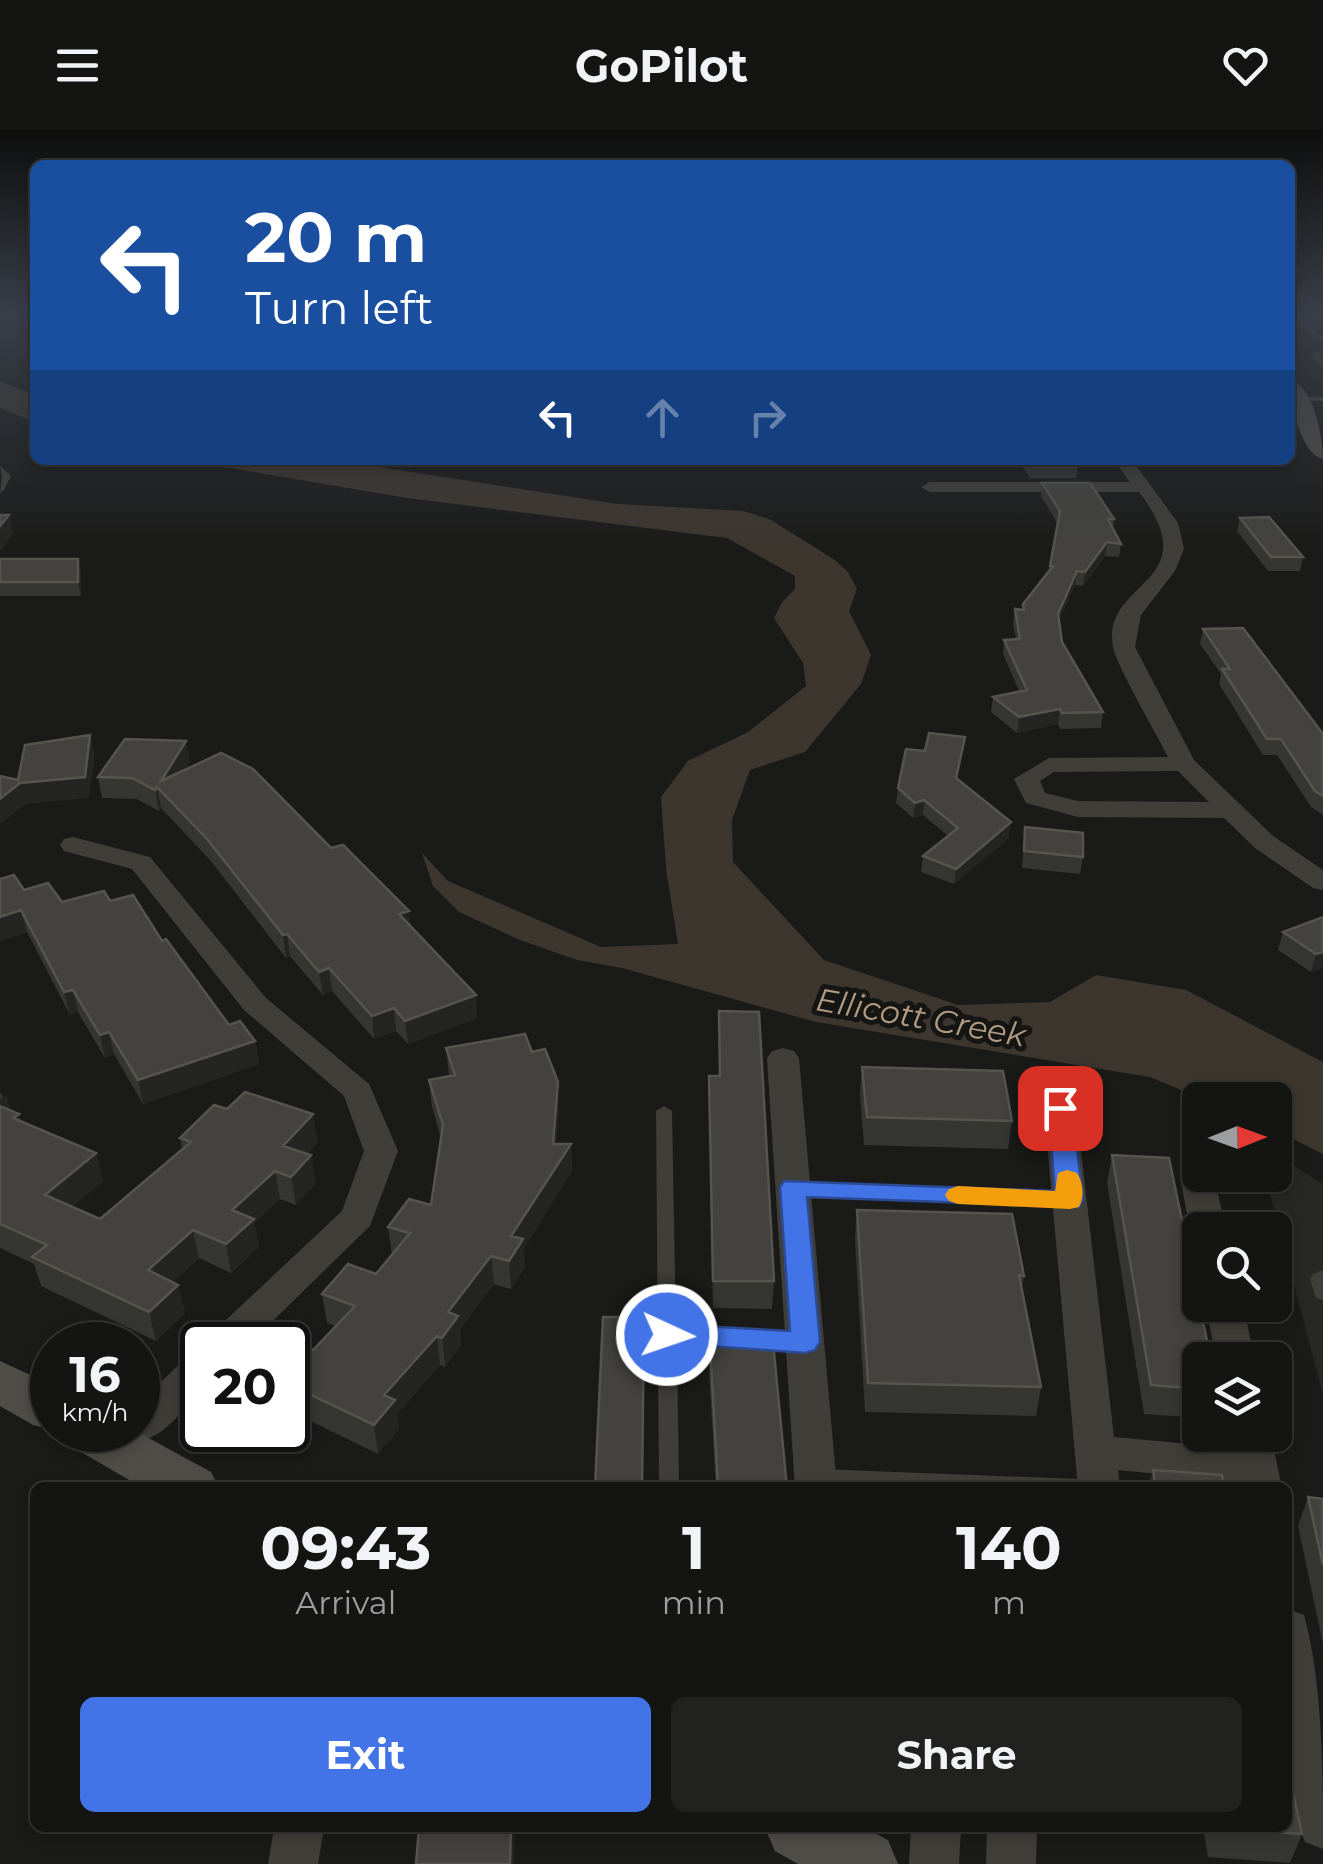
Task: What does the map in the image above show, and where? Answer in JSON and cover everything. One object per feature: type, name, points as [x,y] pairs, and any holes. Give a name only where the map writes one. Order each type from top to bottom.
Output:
[{"type":"main road","points":[[1295,400],[1323,452]]},
{"type":"main road","points":[[0,1381],[30,1398]]},
{"type":"main road","points":[[144,1452],[183,1482]]},
{"type":"main road","points":[[804,1832],[864,1864]]},
{"type":"street","points":[[1127,465],[1168,521],[1174,542],[1164,575],[1133,610],[1125,629],[1124,647],[1184,764],[1264,842],[1323,882]]},
{"type":"street","points":[[930,487],[1142,487]]},
{"type":"street","points":[[1184,764],[1048,765],[1026,779],[1034,798],[1078,809],[1229,810]]},
{"type":"street","points":[[73,845],[140,863],[255,1004],[358,1091],[381,1151],[358,1217],[248,1322]]},
{"type":"street","points":[[783,1058],[816,1482]]},
{"type":"street","points":[[1060,1108],[1091,1475],[1257,1463]]},
{"type":"street","points":[[160,1401],[180,1384]]},
{"type":"street","points":[[1292,1652],[1323,1826]]},
{"type":"street","points":[[293,1864],[298,1832]]},
{"type":"street","points":[[934,1864],[936,1832]]},
{"type":"street","points":[[1012,1832],[1012,1864]]},
{"type":"lane","points":[[1295,394],[1323,399]]},
{"type":"lane","points":[[0,469],[7,476],[0,490]]},
{"type":"lane","points":[[664,1111],[669,1482]]},
{"type":"lane","points":[[793,1187],[1070,1200]]},
{"type":"lane","points":[[1323,1277],[1319,1279],[1323,1294]]},
{"type":"lane","points":[[667,1335],[805,1342]]},
{"type":"lane","points":[[816,1482],[1091,1475]]},
{"type":"lane","points":[[797,1832],[799,1864]]},
{"type":"shaded area","points":[[1292,1165],[1323,1184],[1323,1395],[1292,1277],[1292,1212],[1275,1212],[1269,1192],[1292,1192]]},
{"type":"water","points":[[0,390],[30,393],[30,420],[0,408]]},
{"type":"water","name":"Ellicott Creek","points":[[212,465],[366,465],[618,504],[744,511],[771,520],[848,572],[857,589],[849,611],[871,655],[861,684],[805,752],[750,770],[732,820],[733,862],[824,960],[958,1005],[1050,1002],[1096,975],[1186,990],[1323,1062],[1323,1154],[1292,1138],[1292,1082],[1182,1082],[1182,1090],[1150,1077],[816,1022],[622,968],[577,960],[520,940],[459,912],[433,886],[422,853],[448,881],[601,947],[678,944],[666,869],[661,797],[688,761],[748,732],[806,686],[803,663],[774,618],[795,589],[795,576],[727,538],[407,498]]},
{"type":"building","points":[[1042,483],[1090,483],[1114,519],[1108,519],[1121,544],[1107,542],[1085,572],[1077,571],[1058,614],[1062,642],[1103,712],[1062,713],[1060,709],[1019,717],[993,697],[1027,690],[1004,640],[1020,639],[1015,609],[1024,610],[1023,604],[1053,566],[1060,511]]},
{"type":"building","points":[[1269,517],[1303,557],[1271,557],[1240,518]]},
{"type":"building","points":[[0,559],[78,559],[78,582],[0,582]]},
{"type":"building","points":[[1243,628],[1323,734],[1323,796],[1315,791],[1281,739],[1267,739],[1222,669],[1230,669],[1203,629]]},
{"type":"building","points":[[929,733],[965,737],[956,778],[1011,822],[956,869],[923,856],[958,828],[924,800],[915,803],[898,788],[906,749],[925,751]]},
{"type":"building","points":[[90,735],[85,777],[20,783],[0,799],[0,776],[18,780],[25,745]]},
{"type":"building","points":[[125,739],[186,741],[161,781],[221,753],[253,769],[331,848],[343,845],[409,911],[399,914],[476,995],[405,1021],[394,1008],[372,1016],[329,968],[319,972],[287,934],[283,935],[207,839],[157,787],[155,790],[132,778],[98,777]]},
{"type":"building","points":[[1025,827],[1083,833],[1083,857],[1024,851]]},
{"type":"building","points":[[14,875],[24,890],[48,883],[62,902],[104,891],[110,901],[133,895],[162,941],[166,939],[229,1025],[240,1021],[255,1041],[138,1080],[109,1032],[100,1035],[73,990],[64,992],[21,910],[0,917],[0,879]]},
{"type":"building","points":[[1323,917],[1323,952],[1316,954],[1283,932]]},
{"type":"building","points":[[719,1011],[759,1012],[774,1281],[713,1281],[709,1076],[720,1076]]},
{"type":"building","points":[[525,1034],[532,1052],[545,1049],[558,1082],[553,1144],[571,1144],[511,1236],[523,1239],[509,1261],[491,1256],[448,1312],[458,1316],[442,1338],[437,1336],[384,1395],[395,1400],[374,1425],[310,1394],[310,1349],[313,1350],[355,1306],[322,1294],[348,1264],[376,1274],[410,1233],[388,1227],[409,1199],[431,1205],[443,1125],[429,1080],[455,1075],[446,1048]]},
{"type":"building","points":[[862,1067],[1003,1071],[1012,1121],[867,1117]]},
{"type":"building","points":[[245,1092],[313,1114],[283,1146],[311,1155],[291,1177],[275,1171],[232,1210],[254,1219],[226,1244],[193,1230],[148,1270],[178,1285],[149,1312],[32,1257],[47,1245],[0,1224],[0,1106],[19,1114],[13,1118],[96,1153],[45,1195],[100,1219],[191,1142],[180,1138],[214,1105],[227,1109]]},
{"type":"building","points":[[1112,1155],[1169,1158],[1182,1221],[1182,1322],[1203,1322],[1207,1342],[1182,1342],[1182,1388],[1151,1385]]},
{"type":"building","points":[[857,1210],[1012,1214],[1024,1276],[1019,1275],[1041,1387],[868,1383]]},
{"type":"building","points":[[603,1317],[644,1317],[642,1482],[595,1482]]},
{"type":"building","points":[[773,1342],[786,1482],[718,1482],[710,1343]]},
{"type":"building","points":[[1153,1470],[1222,1475],[1223,1482],[1155,1482]]},
{"type":"building","points":[[1308,1497],[1323,1499],[1323,1565]]},
{"type":"building","points":[[1292,1788],[1302,1834],[1274,1832],[1292,1832]]},
{"type":"building","points":[[419,1832],[511,1832],[510,1864],[416,1864]]},
{"type":"slow traffic","points":[[958,1195],[1070,1200],[1067,1179]]},
{"type":"route","points":[[667,1335],[805,1342],[793,1187],[1070,1200],[1060,1108]]}]
